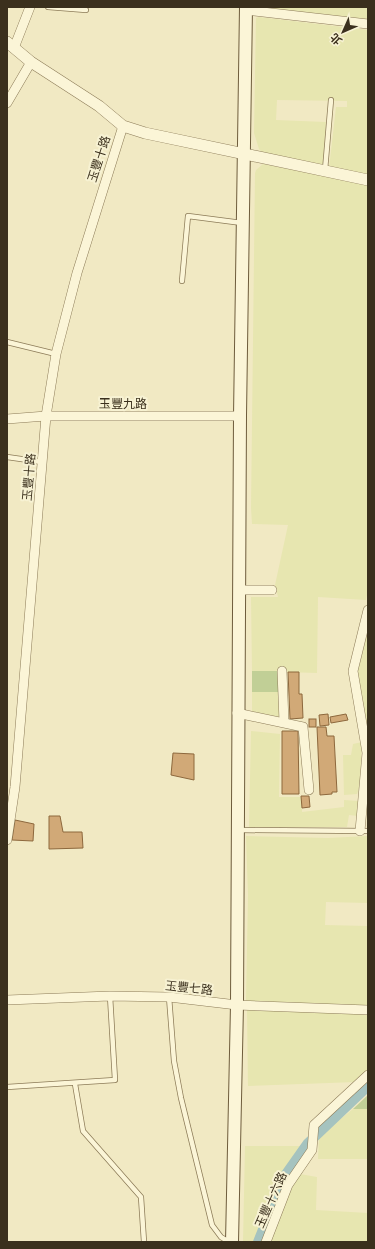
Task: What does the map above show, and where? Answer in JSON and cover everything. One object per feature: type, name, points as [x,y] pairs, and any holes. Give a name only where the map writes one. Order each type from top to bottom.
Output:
[{"type":"main road","points":[[230,1242],[237,1005],[237,713],[242,223],[246,8]]},
{"type":"street","points":[[30,7],[11,45],[31,62],[99,106],[123,126],[146,133],[244,155],[368,180]]},
{"type":"street","points":[[246,8],[368,24]]},
{"type":"street","points":[[7,103],[31,62]]},
{"type":"street","name":"玉豐十路","points":[[7,840],[15,787],[46,416],[56,354],[77,273],[123,126]]},
{"type":"street","name":"玉豐九路","points":[[7,419],[46,416],[240,416]]},
{"type":"street","points":[[239,590],[272,590]]},
{"type":"street","points":[[364,831],[367,753],[353,671],[368,610]]},
{"type":"street","points":[[282,671],[284,722]]},
{"type":"street","points":[[237,713],[303,727],[309,790]]},
{"type":"street","name":"玉豐七路","points":[[7,1000],[110,996],[169,997],[237,1005],[368,1010]]},
{"type":"street","name":"玉豐十六路","points":[[266,1242],[288,1185],[312,1150],[314,1125],[367,1078]]},
{"type":"lane","points":[[48,7],[86,10]]},
{"type":"lane","points":[[325,171],[331,100]]},
{"type":"lane","points":[[182,281],[188,216],[242,223]]},
{"type":"lane","points":[[7,342],[56,354]]},
{"type":"lane","points":[[7,457],[42,462]]},
{"type":"lane","points":[[237,830],[364,831]]},
{"type":"lane","points":[[7,1087],[75,1084],[114,1080],[110,996]]},
{"type":"lane","points":[[169,997],[174,1061],[181,1098],[212,1225],[221,1237],[230,1242]]},
{"type":"lane","points":[[75,1084],[83,1131],[141,1198],[144,1242]]},
{"type":"green space","points":[[258,7],[368,7],[368,19],[325,15]]},
{"type":"green space","points":[[259,17],[368,30],[368,176],[329,168],[336,107],[347,107],[347,101],[277,100],[276,120],[326,122],[323,164],[321,167],[262,153],[259,149],[254,133],[256,18]]},
{"type":"green space","points":[[263,164],[368,184],[368,590],[366,600],[318,597],[317,673],[252,671],[251,597],[278,597],[275,585],[288,525],[252,524],[255,173],[256,170]]},
{"type":"green space","points":[[368,631],[368,731],[357,671]]},
{"type":"green space","points":[[252,671],[278,671],[278,692],[252,692]]},
{"type":"green space","points":[[252,692],[278,692],[280,717],[252,712]]},
{"type":"green space","points":[[251,731],[280,734],[279,797],[302,797],[302,812],[344,807],[344,800],[359,801],[358,816],[349,815],[347,827],[249,827]]},
{"type":"green space","points":[[362,742],[360,785],[357,794],[344,795],[343,755],[351,755],[353,744]]},
{"type":"green space","points":[[246,836],[328,838],[368,836],[368,903],[326,902],[325,925],[368,926],[368,1006],[246,1001],[248,895]]},
{"type":"green space","points":[[247,1010],[368,1014],[368,1071],[356,1082],[248,1086]]},
{"type":"green space","points":[[368,1095],[368,1109],[353,1109]]},
{"type":"green space","points":[[353,1109],[368,1109],[368,1159],[318,1159],[319,1136]]},
{"type":"green space","points":[[245,1146],[303,1146],[280,1178],[255,1242],[243,1242]]},
{"type":"green space","points":[[300,1174],[317,1177],[316,1210],[368,1213],[368,1242],[270,1242],[294,1182]]},
{"type":"building","points":[[288,672],[299,672],[299,694],[302,694],[303,718],[290,719]]},
{"type":"building","points":[[328,714],[329,725],[320,726],[319,715]]},
{"type":"building","points":[[346,714],[348,720],[331,723],[330,717]]},
{"type":"building","points":[[309,719],[316,719],[316,727],[309,727]]},
{"type":"building","points":[[317,727],[326,727],[327,736],[334,736],[337,792],[332,792],[332,794],[320,795]]},
{"type":"building","points":[[282,731],[298,731],[299,794],[282,794]]},
{"type":"building","points":[[173,753],[194,754],[194,780],[171,775]]},
{"type":"building","points":[[301,796],[309,796],[310,807],[302,808]]},
{"type":"building","points":[[49,816],[60,816],[63,832],[82,832],[83,848],[49,849]]},
{"type":"building","points":[[15,820],[34,824],[33,841],[12,840]]},
{"type":"waterway","points":[[258,1242],[284,1177],[308,1143],[368,1086]]}]
